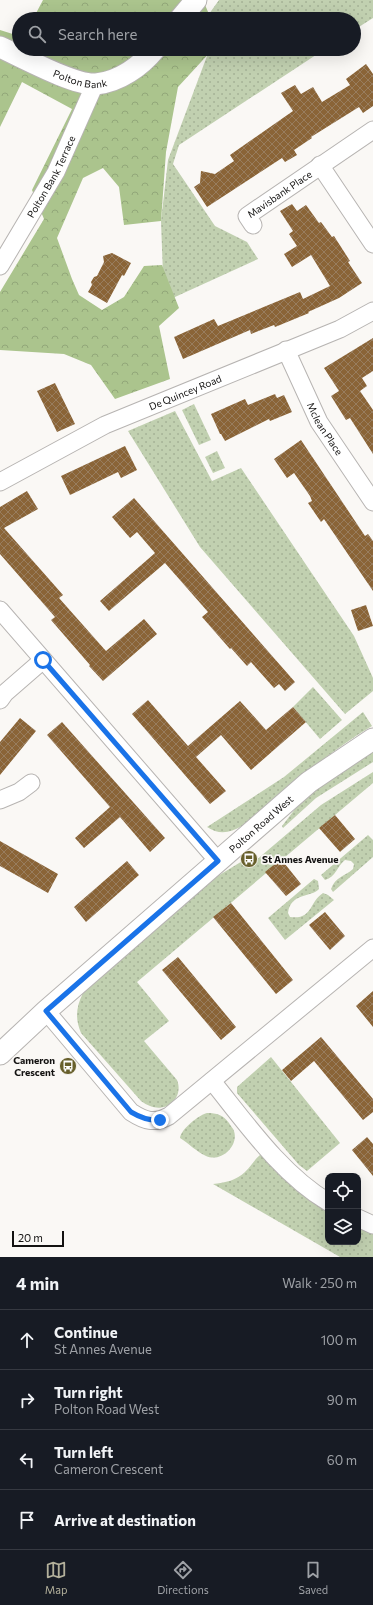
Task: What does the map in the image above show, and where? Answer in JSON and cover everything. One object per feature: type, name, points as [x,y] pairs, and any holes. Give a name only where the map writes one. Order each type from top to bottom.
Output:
[{"type":"street","points":[[186,12],[196,0]]},
{"type":"street","name":"Polton Bank","points":[[0,47],[12,53]]},
{"type":"street","name":"Polton Bank","points":[[19,56],[71,80],[95,84],[120,78],[150,56]]},
{"type":"street","name":"Polton Bank Terrace","points":[[0,266],[56,172],[95,84]]},
{"type":"street","name":"Mavisbank Place","points":[[253,225],[247,216],[373,130]]},
{"type":"street","name":"Mavisbank Place","points":[[320,165],[373,244]]},
{"type":"street","name":"De Quincey Road","points":[[0,482],[105,425],[340,329],[373,310]]},
{"type":"street","name":"Mclean Place","points":[[286,350],[319,422],[373,502]]},
{"type":"street","points":[[0,610],[218,861]]},
{"type":"street","points":[[0,700],[43,660]]},
{"type":"street","name":"Polton Road West","points":[[0,1054],[46,1011],[309,782],[373,739]]},
{"type":"street","points":[[0,800],[10,796],[31,783]]},
{"type":"street","points":[[46,1011],[131,1112],[140,1118],[160,1120],[169,1116],[373,948]]},
{"type":"street","points":[[212,1081],[259,1139],[299,1182],[325,1200]]},
{"type":"street","points":[[361,1219],[373,1225]]},
{"type":"green space","points":[[43,0],[203,0],[208,12],[37,12]]},
{"type":"green space","points":[[219,0],[373,0],[373,18],[361,26],[361,12],[210,12]]},
{"type":"green space","points":[[0,30],[12,34],[12,56],[207,56],[178,87],[166,152],[161,221],[124,225],[119,187],[103,168],[83,178],[57,238],[79,295],[102,310],[124,297],[144,266],[162,265],[179,308],[159,326],[170,379],[115,399],[91,365],[64,354],[0,350],[0,292],[44,219],[32,190],[72,109],[22,82],[0,127]]},
{"type":"green space","points":[[207,56],[314,56],[179,145],[173,164],[215,226],[247,242],[258,259],[164,302],[161,221],[168,160]]},
{"type":"green space","points":[[194,404],[211,440],[199,445],[182,410]]},
{"type":"green space","points":[[175,411],[212,481],[241,468],[354,636],[373,678],[373,691],[345,714],[200,547],[128,431]]},
{"type":"green space","points":[[217,451],[225,468],[213,473],[205,457]]},
{"type":"green space","points":[[313,687],[342,720],[320,739],[293,707]]},
{"type":"green space","points":[[363,712],[372,726],[321,761],[242,826],[229,832],[211,830],[207,827],[284,777]]},
{"type":"green space","points":[[373,749],[373,762],[316,798],[283,828],[282,826],[302,800]]},
{"type":"green space","points":[[373,772],[373,783],[137,982],[169,1021],[144,1041],[177,1080],[179,1086],[176,1098],[168,1105],[156,1108],[141,1101],[81,1033],[77,1013],[83,993],[208,882],[244,860],[254,862],[321,805]]},
{"type":"green space","points":[[368,835],[373,840],[373,857],[333,892],[331,889],[335,882],[353,869],[354,864],[351,861],[345,860],[329,879],[325,880],[321,875]]},
{"type":"green space","points":[[314,879],[318,881],[319,889],[311,894],[302,896],[293,902],[288,913],[290,917],[303,916],[310,910],[315,901],[323,893],[334,900],[285,940],[268,918]]},
{"type":"green space","points":[[271,1057],[340,1143],[307,1171],[299,1165],[237,1093],[237,1087]]},
{"type":"green space","points":[[207,1113],[217,1114],[227,1120],[234,1131],[235,1137],[234,1142],[228,1152],[212,1158],[196,1150],[180,1138],[181,1134],[191,1123]]},
{"type":"green space","points":[[260,1155],[264,1156],[293,1186],[325,1207],[325,1245],[361,1245],[361,1227],[373,1234],[373,1257],[340,1257],[213,1184],[235,1179],[245,1172]]},
{"type":"building","points":[[366,64],[373,74],[373,106],[363,113],[359,107],[311,137],[312,138],[294,150],[297,155],[285,162],[282,158],[207,207],[194,187],[200,183],[201,171],[215,174],[234,161],[230,155],[293,111],[281,93],[295,85],[301,94],[313,87],[322,102],[350,85],[346,79]]},
{"type":"building","points":[[292,204],[297,211],[306,205],[319,223],[321,222],[332,237],[334,236],[350,261],[348,262],[362,283],[339,298],[308,312],[309,313],[275,327],[274,325],[251,334],[250,330],[183,359],[174,337],[214,319],[218,326],[300,292],[303,299],[330,286],[311,255],[292,267],[284,254],[297,246],[289,234],[293,231],[280,211]]},
{"type":"building","points":[[112,253],[131,263],[124,276],[122,275],[107,303],[88,292],[92,285],[91,282],[94,277],[97,276],[104,262],[103,256]]},
{"type":"building","points":[[373,338],[373,371],[362,378],[367,386],[360,391],[373,410],[373,454],[350,418],[346,420],[331,396],[339,391],[324,368]]},
{"type":"building","points":[[55,383],[75,424],[57,432],[37,391]]},
{"type":"building","points":[[275,394],[277,398],[284,395],[292,412],[270,421],[269,419],[225,441],[220,434],[211,414],[245,399],[248,405]]},
{"type":"building","points":[[301,440],[365,536],[368,534],[373,541],[373,591],[324,519],[321,522],[308,503],[312,501],[310,496],[294,473],[287,478],[274,459]]},
{"type":"building","points":[[125,446],[137,470],[121,478],[118,472],[70,495],[61,476]]},
{"type":"building","points":[[27,491],[38,509],[4,528],[63,595],[59,598],[106,651],[144,619],[157,634],[103,681],[51,620],[55,617],[0,554],[0,507]]},
{"type":"building","points":[[134,498],[295,682],[285,691],[279,684],[274,688],[251,662],[247,666],[231,648],[230,649],[202,617],[208,612],[165,563],[109,611],[100,601],[155,553],[137,532],[130,538],[112,517]]},
{"type":"building","points":[[366,605],[373,626],[358,631],[351,610]]},
{"type":"building","points":[[148,700],[188,746],[240,701],[266,730],[293,707],[306,722],[251,770],[221,735],[196,757],[226,791],[210,804],[132,714]]},
{"type":"building","points":[[20,718],[36,731],[0,775],[0,742]]},
{"type":"building","points":[[62,722],[165,838],[150,852],[120,817],[84,848],[75,838],[110,807],[47,735]]},
{"type":"building","points":[[335,815],[355,839],[340,852],[319,828]]},
{"type":"building","points":[[0,841],[58,874],[48,893],[0,866]]},
{"type":"building","points":[[281,859],[301,884],[286,896],[265,872]]},
{"type":"building","points":[[127,861],[139,875],[86,922],[74,907]]},
{"type":"building","points":[[231,903],[293,980],[276,994],[213,917]]},
{"type":"building","points":[[325,912],[345,936],[330,950],[309,925]]},
{"type":"building","points":[[178,957],[236,1027],[221,1040],[162,970]]},
{"type":"building","points":[[373,991],[373,1027],[356,1006]]},
{"type":"building","points":[[321,1037],[373,1099],[373,1112],[363,1120],[314,1061],[291,1081],[282,1070]]},
{"type":"building","points":[[367,1137],[373,1144],[373,1176],[352,1150]]},
{"type":"place","name":"St Annes Avenue","points":[[249,859]]},
{"type":"place","name":"Cameron Crescent","points":[[68,1066]]},
{"type":"route","points":[[43,660],[218,861],[118,950],[46,1011],[131,1112],[140,1118],[160,1120]]}]
